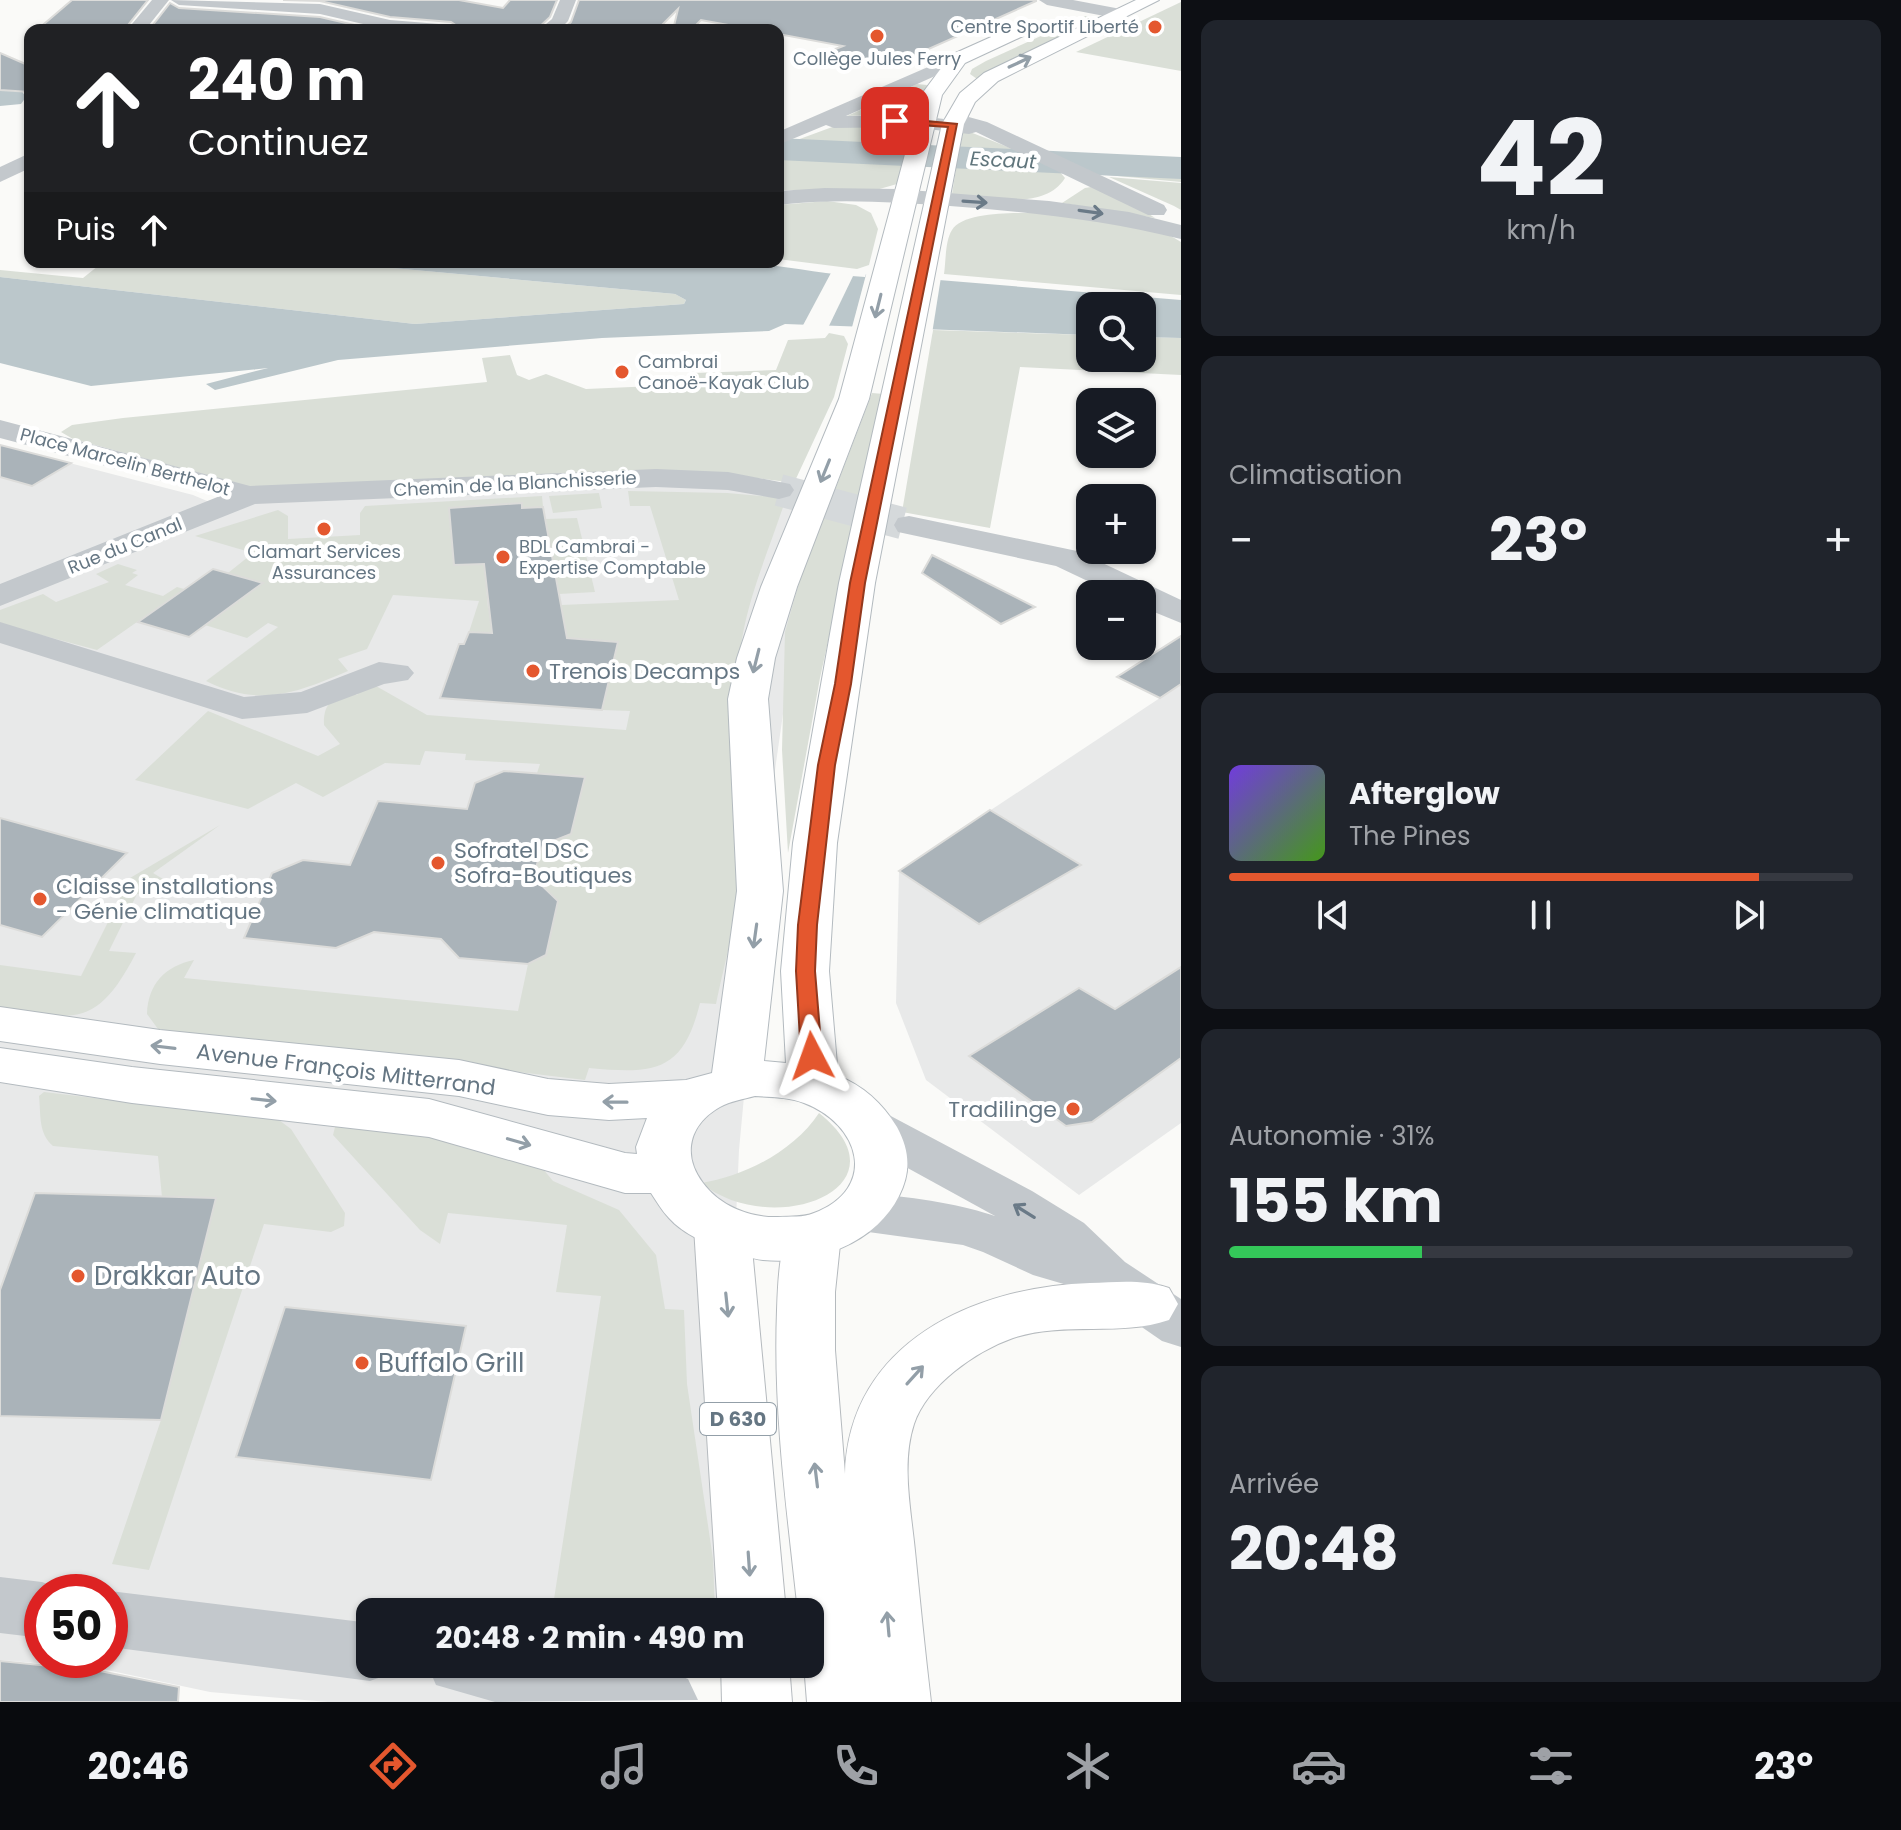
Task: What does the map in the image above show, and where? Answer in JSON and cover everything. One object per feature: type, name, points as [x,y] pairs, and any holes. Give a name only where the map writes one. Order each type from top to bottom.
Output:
[{"type":"main road","points":[[813,1086],[805,971],[815,843],[857,583],[950,140],[968,95],[991,77],[1150,0]]},
{"type":"main road","points":[[714,1090],[760,891],[748,699],[756,658],[779,587],[854,399],[922,122],[932,95],[958,59],[1079,3]]},
{"type":"main road","name":"Avenue François Mitterrand","points":[[0,1024],[160,1047],[459,1078],[548,1097],[609,1102],[714,1090]]},
{"type":"main road","name":"Avenue François Mitterrand","points":[[0,1065],[132,1085],[429,1118],[625,1173],[666,1174]]},
{"type":"main road","points":[[774,1078],[813,1086],[846,1102],[870,1126],[880,1147],[883,1170],[876,1192],[837,1223],[770,1239],[722,1227],[687,1204],[674,1190],[662,1160],[665,1132],[671,1120],[714,1090],[774,1078]]},
{"type":"main road","name":"D 630","points":[[837,1223],[805,1319],[808,1402],[842,1702]]},
{"type":"main road","name":"D 630","points":[[722,1227],[751,1598]]},
{"type":"main road","points":[[896,1702],[878,1487],[878,1449],[884,1423],[896,1397],[921,1368],[954,1339],[1010,1316],[1042,1309],[1146,1302]]},
{"type":"main road","points":[[756,1678],[757,1702]]},
{"type":"street","points":[[141,24],[161,0]]},
{"type":"street","points":[[179,0],[320,9],[386,24]]},
{"type":"street","points":[[555,24],[568,0]]},
{"type":"street","points":[[1047,0],[1079,3],[1120,14]]},
{"type":"street","points":[[784,137],[958,59]]},
{"type":"street","points":[[814,123],[922,122],[950,140],[992,133],[1158,211],[1181,231]]},
{"type":"street","points":[[2,174],[24,162]]},
{"type":"street","points":[[1014,205],[1064,193],[1071,188],[1073,170]]},
{"type":"street","points":[[2,174],[24,175]]},
{"type":"street","points":[[784,198],[818,195],[901,214],[937,199],[1014,205],[1114,216],[1181,231]]},
{"type":"street","name":"Place Marcelin Berthelot","points":[[0,429],[250,495]]},
{"type":"street","name":"Chemin de la Blanchisserie","points":[[250,495],[656,478],[728,481],[779,490]]},
{"type":"street","name":"Rue du Canal","points":[[0,596],[250,495]]},
{"type":"street","points":[[909,525],[1066,558],[1181,613]]},
{"type":"street","points":[[0,632],[242,708],[307,702],[379,673],[396,673]]},
{"type":"street","points":[[870,1126],[1014,1204],[1066,1237],[1146,1302]]},
{"type":"street","points":[[837,1223],[966,1226],[1146,1302]]},
{"type":"street","points":[[0,1605],[24,1608]]},
{"type":"street","points":[[128,1621],[356,1650]]},
{"type":"street","points":[[520,1678],[666,1700]]},
{"type":"shaded area","name":"Centre Sportif Liberté","points":[[1181,2],[1181,71],[1076,52]]},
{"type":"shaded area","points":[[1085,16],[1100,18],[977,79],[970,74],[972,69],[986,61]]},
{"type":"shaded area","points":[[917,84],[927,85],[916,113],[847,116]]},
{"type":"shaded area","points":[[835,126],[908,127],[910,141],[897,184],[876,190],[784,190],[784,145]]},
{"type":"shaded area","points":[[970,132],[1031,156],[959,153],[963,133]]},
{"type":"shaded area","points":[[957,163],[1055,166],[1065,178],[1055,189],[1029,199],[952,194]]},
{"type":"shaded area","points":[[1089,166],[1181,172],[1181,182],[1107,175]]},
{"type":"shaded area","points":[[1109,177],[1181,183],[1181,210],[1174,206]]},
{"type":"shaded area","points":[[1091,187],[1137,206],[1155,218],[1062,203]]},
{"type":"shaded area","points":[[827,201],[856,205],[871,213],[878,229],[869,265],[857,269],[784,260],[784,205]]},
{"type":"shaded area","points":[[1019,213],[1113,221],[1167,234],[1181,242],[1181,295],[944,274],[948,240],[958,224],[979,216]]},
{"type":"shaded area","points":[[96,268],[392,268],[675,294],[686,300],[684,304],[415,324],[0,277],[0,270],[83,278]]},
{"type":"shaded area","points":[[933,330],[1076,335],[1076,370],[1020,367],[990,528],[902,512]]},
{"type":"shaded area","points":[[829,333],[844,336],[848,344],[834,397],[794,483],[709,472],[258,489],[73,439],[61,432],[72,425],[123,418],[487,382],[482,358],[510,355],[517,375],[529,380],[546,374],[586,389],[700,384],[695,373],[776,370],[788,340],[825,338]]},
{"type":"shaded area","points":[[1156,337],[1181,338],[1181,375],[1121,372],[1156,372]]},
{"type":"shaded area","points":[[872,393],[884,394],[860,501],[833,495]]},
{"type":"shaded area","points":[[0,445],[193,495],[233,512],[250,495],[624,479],[779,490],[825,504],[787,686],[774,777],[739,1150],[720,1598],[356,1598],[356,1678],[531,1678],[520,1702],[328,1702],[210,1692],[128,1675],[128,1574],[24,1574],[24,1662],[0,1660]]},
{"type":"shaded area","points":[[628,491],[786,498],[750,603],[742,639],[737,694],[741,859],[732,932],[716,1004],[700,1003],[685,1044],[675,1056],[648,1069],[589,1068],[585,1080],[158,1029],[147,1014],[155,985],[167,972],[194,960],[184,978],[518,1011],[528,964],[546,955],[558,901],[540,884],[531,883],[543,845],[571,834],[584,776],[537,773],[540,764],[465,760],[466,754],[425,751],[420,765],[385,763],[323,797],[296,783],[248,809],[135,780],[208,711],[318,756],[340,744],[324,725],[327,707],[350,690],[357,695],[361,688],[376,686],[427,715],[626,730],[630,711],[602,710],[618,642],[469,632],[479,601],[393,595],[367,649],[338,659],[348,671],[311,686],[278,694],[261,696],[225,689],[206,681],[278,627],[268,623],[247,638],[205,625],[262,583],[228,573],[253,553],[195,536],[278,510],[288,516],[288,539],[360,535],[360,513],[365,506],[542,496],[543,507],[522,508],[521,503],[479,507],[488,608],[679,600],[650,506],[630,506]]},
{"type":"shaded area","points":[[599,493],[602,508],[553,513],[549,496]]},
{"type":"shaded area","points":[[825,513],[854,522],[820,678],[788,853],[782,750],[785,632],[806,558]]},
{"type":"shaded area","points":[[577,518],[595,592],[559,594],[545,519]]},
{"type":"shaded area","points":[[118,564],[137,570],[132,573],[138,575],[125,585],[163,596],[177,587],[184,589],[97,650],[0,624],[0,610],[43,594],[56,602],[109,582],[96,574]]},
{"type":"shaded area","points":[[1181,684],[1181,1123],[1079,1195],[926,1080],[896,1003],[899,871]]},
{"type":"shaded area","points":[[220,825],[153,873],[173,885],[168,896],[137,894],[109,951],[136,953],[109,995],[96,1007],[66,1016],[0,1009],[0,965],[81,976],[130,878]]},
{"type":"shaded area","points":[[44,1092],[279,1120],[291,1129],[345,1213],[344,1226],[331,1232],[264,1224],[149,1570],[112,1564],[161,1420],[216,1198],[162,1197],[158,1156],[53,1146],[41,1123],[39,1096]]},
{"type":"shaded area","points":[[819,1113],[844,1140],[850,1163],[842,1183],[822,1198],[794,1206],[763,1207],[731,1200],[701,1183],[718,1180],[767,1160],[796,1139]]},
{"type":"shaded area","points":[[342,1125],[463,1141],[543,1169],[553,1181],[619,1210],[656,1255],[665,1309],[684,1310],[687,1384],[713,1559],[714,1598],[554,1598],[601,1296],[556,1292],[567,1225],[448,1213],[440,1244],[420,1230],[333,1135],[335,1127]]},
{"type":"water","points":[[966,153],[1020,155],[1042,166],[964,163]]},
{"type":"water","points":[[1070,158],[1181,164],[1181,172],[1089,166]]},
{"type":"water","points":[[784,267],[865,277],[866,274],[1084,292],[1076,292],[1076,334],[785,324],[769,331],[602,338],[338,360],[215,390],[206,384],[268,368],[91,386],[0,363],[0,277],[415,324],[684,304],[686,300],[675,294],[392,268]]},
{"type":"water","points":[[1156,298],[1181,300],[1181,338],[1156,337]]},
{"type":"pier","points":[[832,271],[855,272],[827,330],[801,329]]},
{"type":"pier","points":[[867,271],[941,277],[932,334],[851,331]]},
{"type":"building","points":[[72,0],[148,0],[129,24],[44,24]]},
{"type":"building","points":[[283,0],[459,0],[503,8],[510,0],[557,0],[550,17],[542,24],[454,24],[390,17],[320,1]]},
{"type":"building","name":"Collège Jules Ferry","points":[[579,0],[1036,0],[886,68],[827,57],[834,54],[828,52],[843,46],[784,35],[784,24],[723,24],[701,20],[697,24],[674,24],[678,9],[663,24],[569,24]]},
{"type":"building","points":[[170,3],[179,8],[320,17],[350,24],[154,24]]},
{"type":"building","points":[[0,53],[24,63],[24,92],[0,90]]},
{"type":"building","points":[[0,445],[71,463],[32,486],[0,477]]},
{"type":"building","points":[[522,503],[522,508],[543,507],[567,638],[618,642],[602,710],[440,698],[459,644],[464,644],[469,632],[492,633],[484,564],[454,565],[449,508]]},
{"type":"building","points":[[932,555],[1035,607],[1001,624],[922,573]]},
{"type":"building","points":[[213,569],[263,583],[189,637],[138,622]]},
{"type":"building","points":[[1181,636],[1181,684],[1160,698],[1117,677],[1144,660],[1156,660],[1156,652]]},
{"type":"building","points":[[504,771],[585,777],[571,834],[543,845],[533,877],[558,901],[546,955],[528,964],[459,958],[441,939],[374,932],[336,948],[244,938],[272,873],[303,860],[350,865],[378,801],[467,809],[475,783]]},
{"type":"building","points":[[990,810],[1081,865],[979,924],[899,871]]},
{"type":"building","name":"Claisse installations - Génie climatique","points":[[0,818],[127,853],[42,937],[0,925]]},
{"type":"building","points":[[1181,967],[1181,1058],[1092,1122],[1066,1126],[969,1056],[1079,988],[1115,1009]]},
{"type":"building","points":[[35,1193],[216,1198],[161,1420],[0,1416],[0,1290]]},
{"type":"building","name":"Buffalo Grill","points":[[285,1307],[466,1326],[431,1480],[236,1457]]},
{"type":"building","points":[[0,1661],[24,1663],[24,1678],[128,1677],[179,1687],[178,1702],[0,1702]]},
{"type":"waterway","name":"Escaut","points":[[0,96],[9,97]]},
{"type":"waterway","name":"Escaut","points":[[784,149],[1181,168]]},
{"type":"tunnel","points":[[779,490],[909,525]]},
{"type":"place","name":"Centre Sportif Liberté","points":[[1155,27]]},
{"type":"place","name":"Collège Jules Ferry","points":[[877,36]]},
{"type":"place","name":"Cambrai Canoë-Kayak Club","points":[[622,372]]},
{"type":"place","name":"Clamart Services Assurances","points":[[324,529]]},
{"type":"place","name":"BDL Cambrai - Expertise Comptable","points":[[503,557]]},
{"type":"place","name":"Trenois Decamps","points":[[533,671]]},
{"type":"place","name":"Sofratel DSC Sofra-Boutiques","points":[[438,863]]},
{"type":"place","name":"Claisse installations - Génie climatique","points":[[40,899]]},
{"type":"place","name":"Tradilinge","points":[[1073,1109]]},
{"type":"place","name":"Drakkar Auto","points":[[78,1276]]},
{"type":"place","name":"Buffalo Grill","points":[[362,1363]]},
{"type":"route","points":[[812,1056],[805,971],[815,843],[857,583],[953,124],[895,121]]}]
